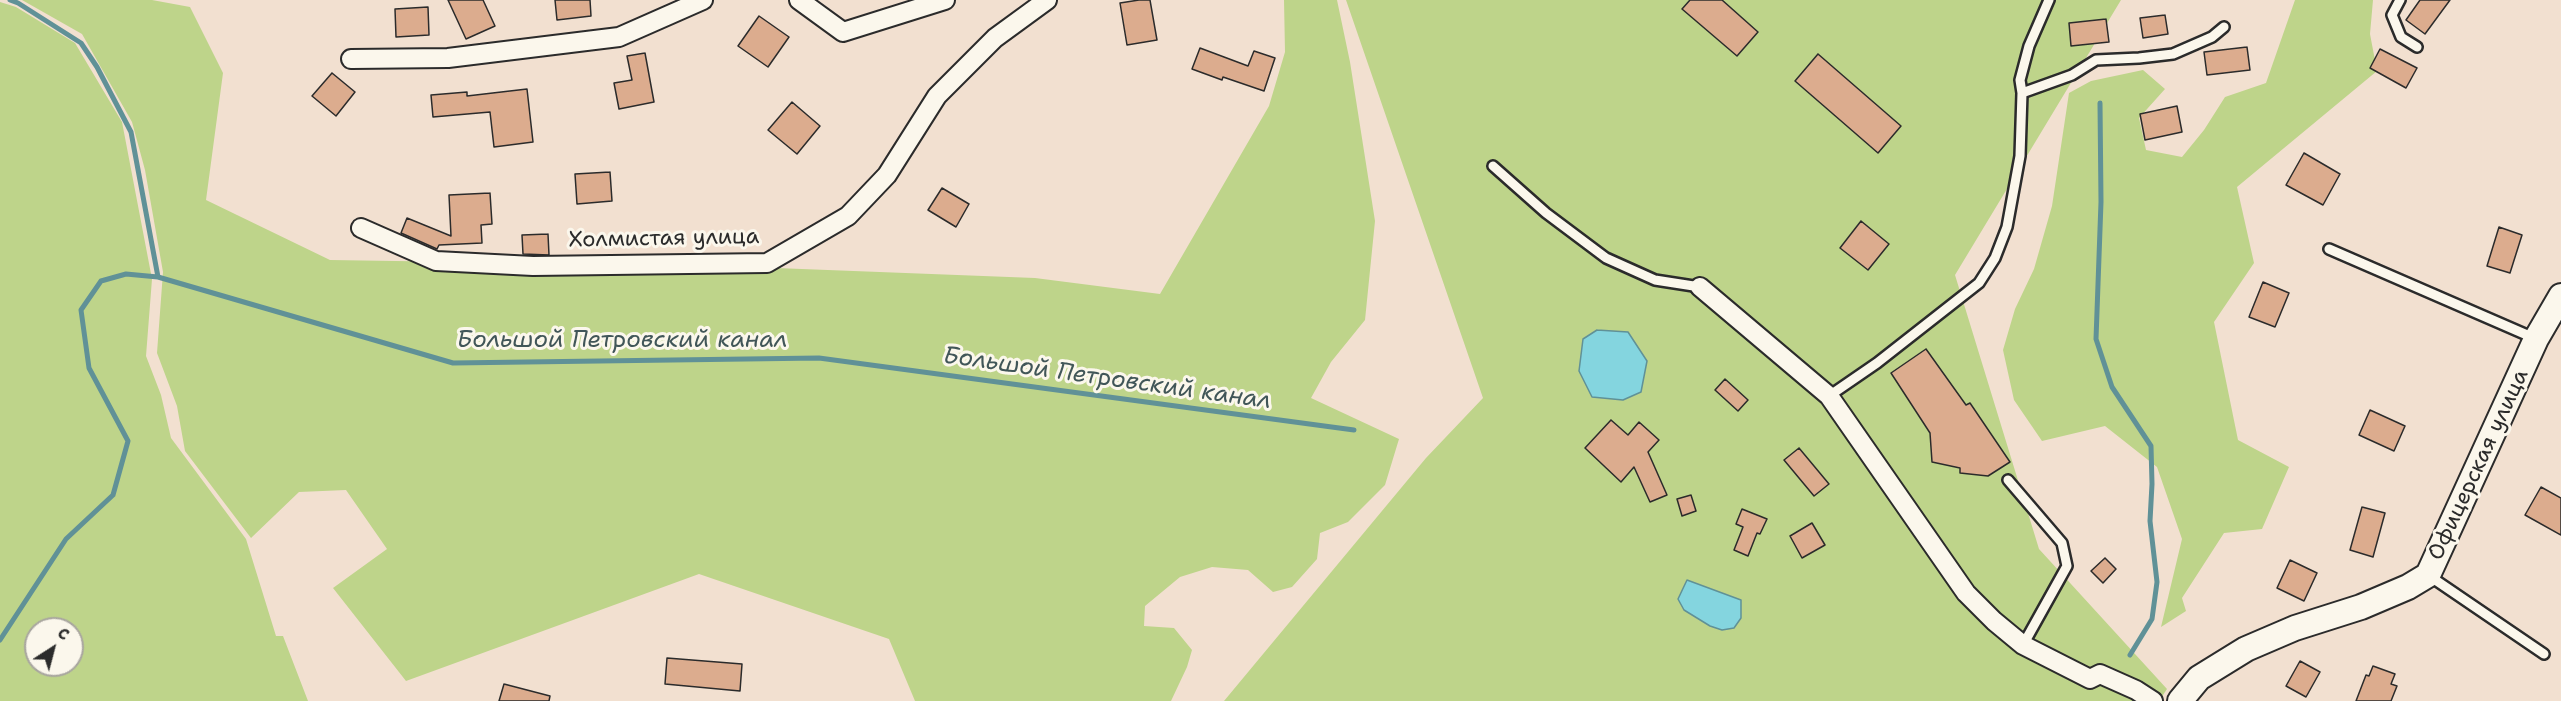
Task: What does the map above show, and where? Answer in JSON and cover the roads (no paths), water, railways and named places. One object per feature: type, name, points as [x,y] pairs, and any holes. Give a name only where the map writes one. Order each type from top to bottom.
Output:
[{"type":"street","points":[[351,59],[448,58],[619,37],[704,0]]},
{"type":"street","points":[[799,0],[843,32],[945,0]]},
{"type":"street","name":"Холмистая улица","points":[[361,228],[436,261],[533,266],[767,263],[848,216],[886,175],[937,96],[995,38],[1047,0]]},
{"type":"street","points":[[1700,287],[1829,396],[1966,593],[1994,621],[2023,645],[2090,679],[2100,674],[2136,690],[2153,701]]},
{"type":"street","name":"Офицерская улица","points":[[2180,701],[2199,678],[2246,648],[2295,628],[2361,607],[2408,587],[2428,575],[2536,339],[2561,296]]},
{"type":"lane","points":[[1829,396],[1877,363],[1979,284],[1995,258],[2007,227],[2020,156],[2022,93],[2020,80],[2029,46],[2049,0]]},
{"type":"lane","points":[[2400,0],[2392,15],[2401,37],[2417,47]]},
{"type":"lane","points":[[2022,93],[2072,75],[2096,60],[2173,54],[2212,37],[2224,27]]},
{"type":"lane","points":[[1493,166],[1546,213],[1606,258],[1655,280],[1700,287]]},
{"type":"lane","points":[[2329,249],[2536,339]]},
{"type":"lane","points":[[2008,480],[2062,543],[2067,566],[2023,645]]},
{"type":"lane","points":[[2428,575],[2544,654]]},
{"type":"water","points":[[1597,330],[1628,332],[1647,361],[1641,392],[1623,400],[1592,397],[1579,371],[1583,339]]},
{"type":"water","points":[[1687,580],[1741,600],[1741,618],[1734,628],[1722,630],[1710,626],[1684,610],[1678,599]]},
{"type":"waterway","name":"Большой Петровский канал","points":[[10,0],[81,43],[97,67],[131,132],[158,277],[453,363],[819,358],[1354,430]]},
{"type":"waterway","points":[[2100,103],[2101,202],[2096,339],[2112,387],[2151,446],[2150,521],[2157,582],[2152,619],[2130,655]]},
{"type":"waterway","points":[[0,640],[66,539],[113,495],[128,441],[89,368],[81,310],[101,281],[126,274],[158,277]]}]
